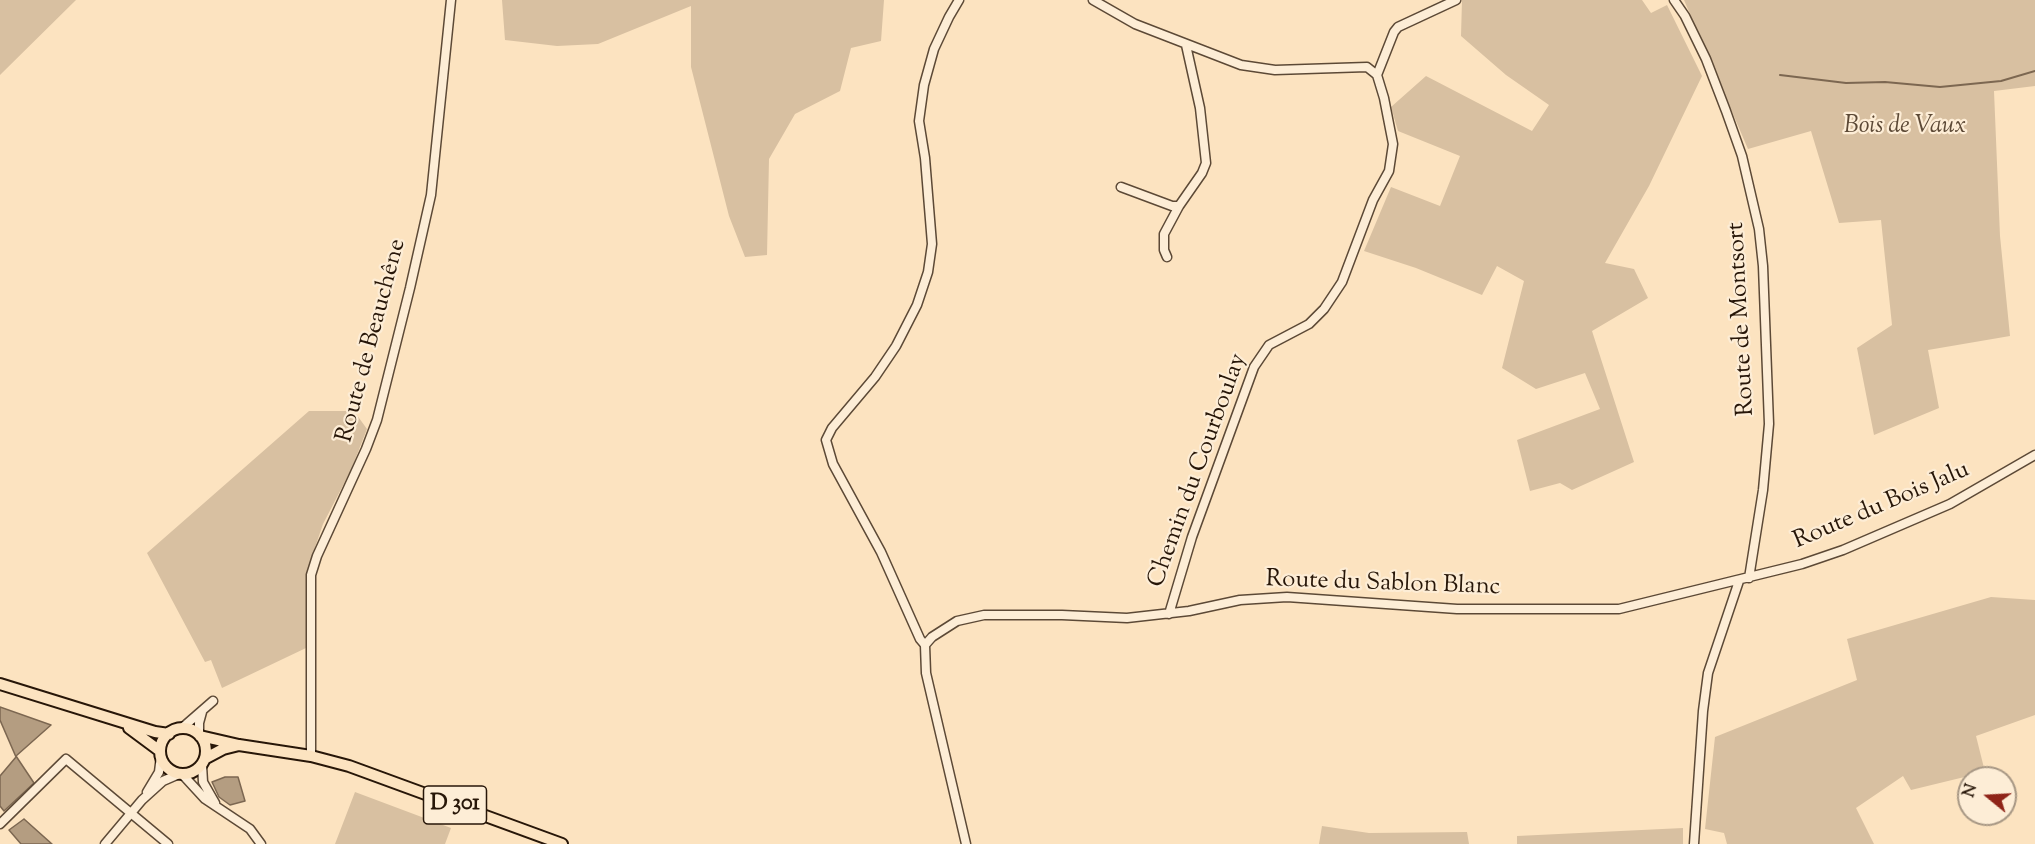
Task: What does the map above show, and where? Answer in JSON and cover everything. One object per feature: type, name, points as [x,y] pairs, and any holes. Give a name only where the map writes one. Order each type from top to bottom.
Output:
[{"type":"main road","points":[[0,684],[155,732],[169,734]]},
{"type":"main road","points":[[119,721],[160,753],[166,768],[180,774],[191,773],[204,761],[206,746],[200,735],[190,729],[182,728],[164,738],[160,753]]},
{"type":"main road","name":"D 301","points":[[200,735],[239,745],[311,756],[349,766],[562,844]]},
{"type":"main road","name":"D 301","points":[[204,761],[223,749],[239,745]]},
{"type":"street","name":"Route de Beauchêne","points":[[311,756],[312,575],[317,556],[366,449],[376,420],[410,288],[431,195],[451,0]]},
{"type":"street","points":[[959,0],[934,49],[924,86],[919,121],[925,158],[932,244],[928,272],[917,305],[897,346],[875,377],[850,403],[826,440],[833,464],[881,552],[920,639],[925,645],[926,673],[966,844]]},
{"type":"street","points":[[1093,0],[1135,24],[1241,65],[1275,70],[1367,67],[1377,75],[1398,27],[1456,0]]},
{"type":"street","name":"Route de Montsort","points":[[1674,0],[1685,16],[1706,59],[1726,111],[1742,156],[1759,229],[1763,266],[1769,424],[1749,578]]},
{"type":"street","points":[[1167,257],[1164,250],[1164,234],[1206,163],[1200,108],[1186,45]]},
{"type":"street","name":"Chemin du Courboulay","points":[[1169,614],[1192,537],[1254,367],[1269,345],[1309,324],[1324,309],[1342,282],[1373,200],[1389,171],[1393,144],[1377,75]]},
{"type":"street","points":[[1120,187],[1172,206],[1179,206]]},
{"type":"street","name":"Route du Bois Jalu","points":[[1739,581],[1833,554],[1950,504],[2035,455]]},
{"type":"street","points":[[1694,844],[1703,711],[1708,673],[1739,581]]},
{"type":"street","name":"Route du Sablon Blanc","points":[[925,645],[937,633],[957,621],[984,615],[1127,618],[1169,614],[1240,600],[1287,597],[1457,609],[1619,609],[1739,581]]},
{"type":"street","points":[[182,728],[213,701]]},
{"type":"street","points":[[200,735],[198,723],[202,712]]},
{"type":"street","points":[[142,800],[159,772],[160,753]]},
{"type":"street","points":[[0,824],[66,759],[168,844]]},
{"type":"street","points":[[204,761],[203,782],[219,808]]},
{"type":"street","points":[[105,844],[142,800],[163,781],[180,774],[205,799],[250,829],[261,844]]},
{"type":"green space","points":[[0,0],[76,0],[0,75]]},
{"type":"green space","points":[[502,0],[884,0],[881,41],[851,48],[840,91],[795,114],[769,159],[767,255],[745,257],[729,216],[691,67],[691,6],[598,44],[557,46],[505,40]]},
{"type":"green space","points":[[1462,0],[1642,0],[1651,13],[1667,5],[1702,76],[1649,186],[1605,263],[1634,269],[1648,298],[1592,331],[1634,462],[1572,490],[1560,483],[1530,491],[1517,440],[1600,409],[1585,373],[1536,389],[1502,368],[1524,281],[1497,266],[1482,295],[1416,268],[1364,251],[1391,187],[1440,206],[1460,156],[1398,131],[1391,107],[1426,76],[1532,131],[1549,105],[1506,75],[1461,36]]},
{"type":"green space","name":"Bois de Vaux","points":[[1684,0],[2035,0],[2035,86],[1994,91],[2000,236],[2010,336],[1928,350],[1939,408],[1874,435],[1857,348],[1892,325],[1881,220],[1839,223],[1811,131],[1748,149]]},
{"type":"green space","points":[[309,411],[354,411],[367,429],[351,470],[323,524],[306,574],[306,648],[222,688],[211,660],[205,662],[147,553]]},
{"type":"green space","points":[[1991,597],[2035,600],[2035,715],[1976,736],[1984,766],[1957,766],[1957,779],[1911,790],[1903,776],[1856,808],[1874,844],[1727,844],[1724,833],[1705,829],[1715,737],[1857,680],[1847,639]]},
{"type":"green space","points":[[355,792],[451,828],[445,844],[335,844]]},
{"type":"green space","points":[[1322,826],[1369,833],[1467,832],[1469,844],[1319,844]]},
{"type":"green space","points":[[1683,828],[1683,844],[1517,844],[1517,836]]},
{"type":"shaded area","points":[[0,707],[51,725],[16,756],[34,783],[4,811],[0,806],[0,776],[16,757],[0,720]]},
{"type":"shaded area","points":[[225,777],[238,777],[245,801],[230,805],[219,797],[212,782]]},
{"type":"shaded area","points":[[24,819],[52,844],[21,844],[9,830]]},
{"type":"waterway","points":[[1780,75],[1846,83],[1885,82],[1940,87],[2001,81],[2035,71]]}]
